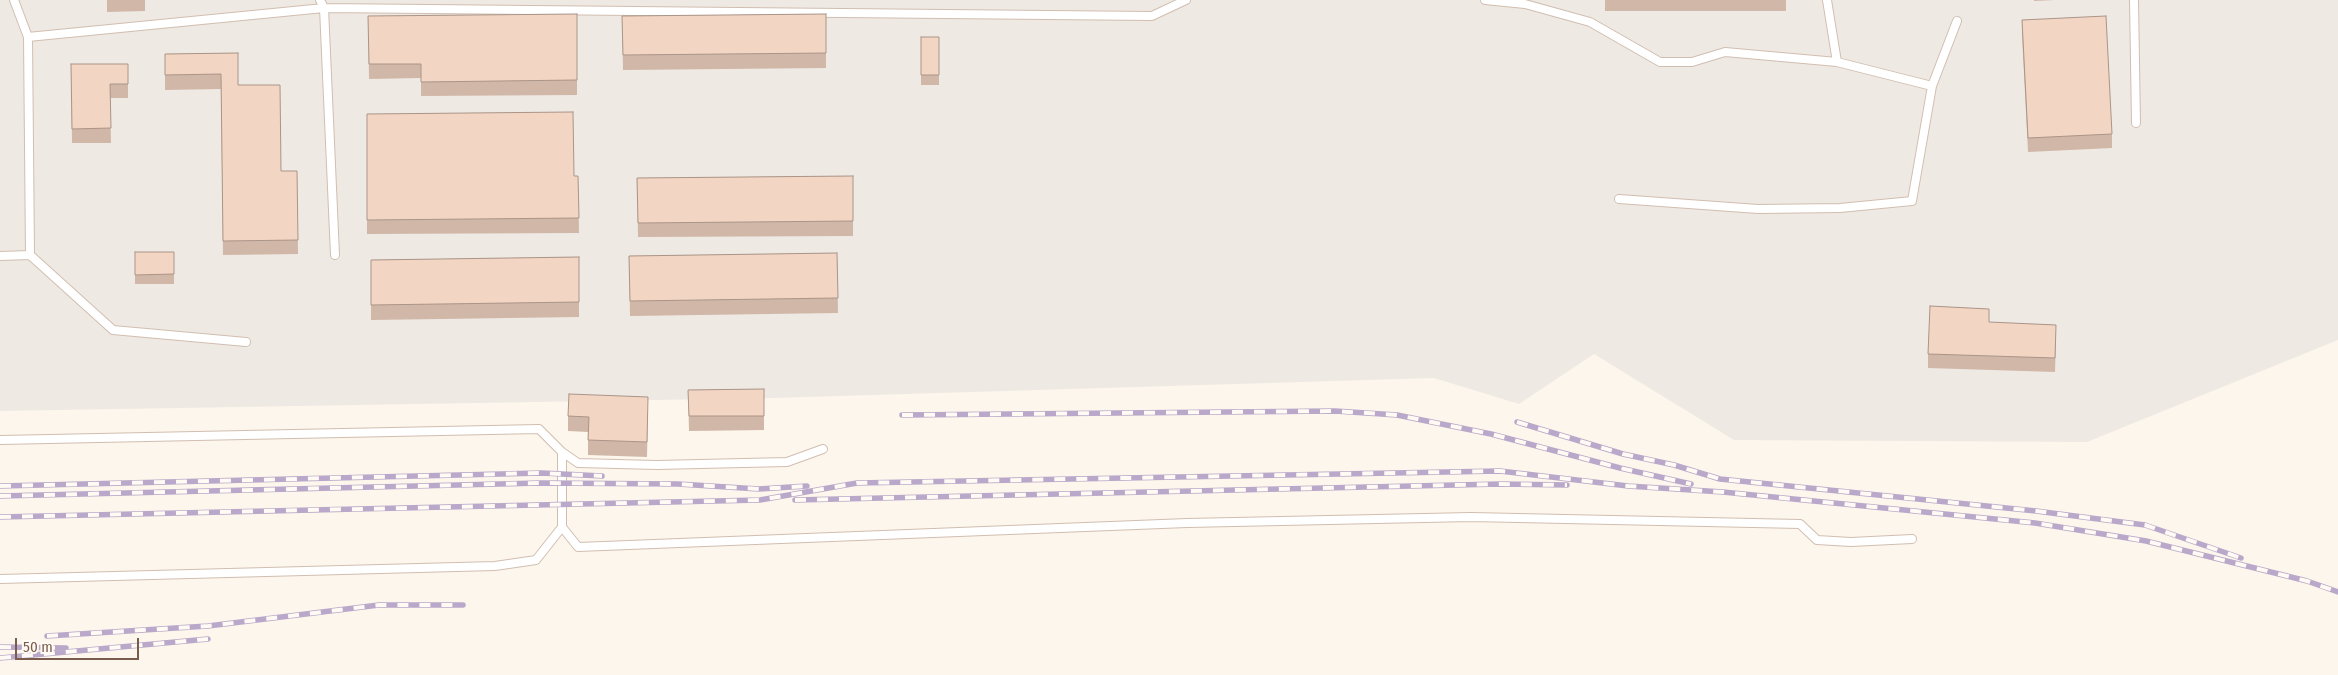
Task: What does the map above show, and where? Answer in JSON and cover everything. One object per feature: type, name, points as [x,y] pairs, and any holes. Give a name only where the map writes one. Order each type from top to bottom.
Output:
[{"type":"lane","points":[[14,0],[28,37],[30,255]]},
{"type":"lane","points":[[320,0],[324,8],[336,255]]},
{"type":"lane","points":[[28,37],[324,8],[1152,16],[1186,0]]},
{"type":"lane","points":[[1485,0],[1525,4],[1590,22],[1660,62],[1692,62],[1725,52],[1837,62],[1932,86]]},
{"type":"lane","points":[[1827,0],[1837,62]]},
{"type":"lane","points":[[2134,0],[2136,123]]},
{"type":"lane","points":[[1619,198],[1758,209],[1840,208],[1912,201],[1932,86],[1958,21]]},
{"type":"lane","points":[[0,256],[30,255],[113,330],[246,342]]},
{"type":"lane","points":[[0,440],[539,429],[562,452],[578,463],[657,465],[787,462],[823,450]]},
{"type":"lane","points":[[0,579],[495,566],[536,560],[562,527],[562,452]]},
{"type":"lane","points":[[562,527],[578,546],[1187,522],[1471,517],[1800,524],[1817,540],[1851,542],[1912,539]]},
{"type":"shaded area","points":[[0,0],[2338,0],[2338,340],[2087,442],[1734,440],[1594,354],[1519,404],[1434,378],[774,398],[0,411]]},
{"type":"building","points":[[577,14],[577,80],[421,82],[421,64],[369,64],[368,16]]},
{"type":"building","points":[[826,14],[826,53],[623,55],[622,16]]},
{"type":"building","points":[[2106,16],[2112,134],[2028,138],[2022,20]]},
{"type":"building","points":[[921,37],[939,37],[939,75],[921,75]]},
{"type":"building","points":[[238,53],[238,85],[280,85],[281,171],[297,171],[298,240],[223,241],[221,74],[165,75],[165,54]]},
{"type":"building","points":[[71,64],[128,64],[128,84],[110,84],[111,128],[72,129]]},
{"type":"building","points":[[573,112],[574,176],[578,176],[579,218],[367,220],[367,114]]},
{"type":"building","points":[[853,176],[853,221],[638,223],[637,178]]},
{"type":"building","points":[[135,252],[174,252],[174,274],[135,275]]},
{"type":"building","points":[[837,253],[838,298],[630,301],[629,256]]},
{"type":"building","points":[[579,257],[579,302],[371,305],[371,260]]},
{"type":"building","points":[[1930,306],[1989,309],[1989,322],[2056,325],[2055,358],[1928,354]]},
{"type":"building","points":[[764,389],[764,416],[689,416],[688,390]]},
{"type":"building","points":[[569,394],[648,397],[647,442],[588,440],[589,417],[568,416]]},
{"type":"railway","points":[[902,415],[1335,411],[1397,415],[1491,434],[1620,468],[1691,484]]},
{"type":"railway","points":[[1517,422],[1623,454],[1674,465],[1720,479],[2036,511],[2145,525],[2241,558]]},
{"type":"railway","points":[[0,517],[760,500],[857,483],[1500,471],[1628,486],[1723,492],[2035,523],[2146,541],[2307,581],[2338,592]]},
{"type":"railway","points":[[0,486],[542,473],[602,476]]},
{"type":"railway","points":[[0,496],[541,483],[678,484],[759,489],[807,486]]},
{"type":"railway","points":[[795,500],[1500,484],[1567,485]]},
{"type":"railway","points":[[47,636],[208,626],[379,605],[463,605]]},
{"type":"railway","points":[[0,658],[208,639]]},
{"type":"railway","points":[[0,647],[66,648]]}]
